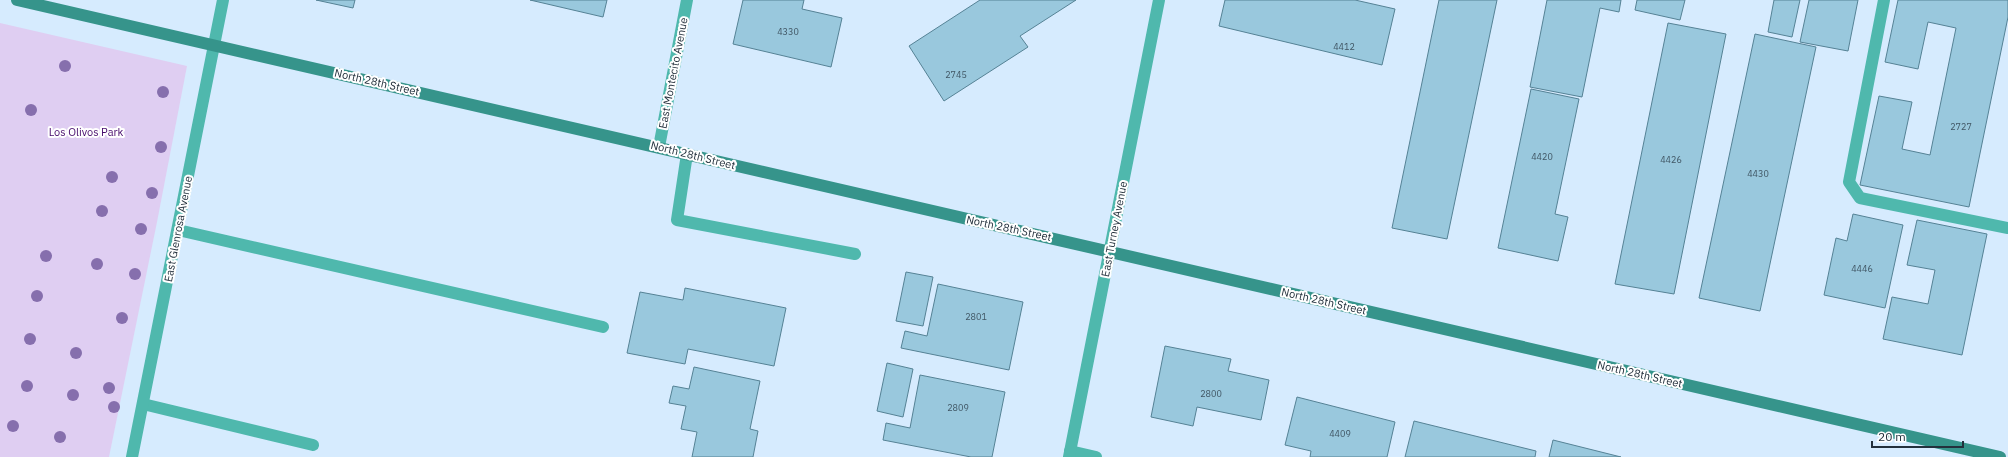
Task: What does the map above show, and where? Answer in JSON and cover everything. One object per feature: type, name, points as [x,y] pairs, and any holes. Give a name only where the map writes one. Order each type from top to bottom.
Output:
[{"type":"street","name":"North 28th Street","points":[[17,0],[658,147],[866,197],[1110,250],[2000,457]]},
{"type":"street","name":"East Glenrosa Avenue","points":[[132,457],[223,0]]},
{"type":"street","name":"East Montecito Avenue","points":[[658,147],[687,0]]},
{"type":"street","name":"East Turney Avenue","points":[[1069,454],[1159,0]]},
{"type":"street","points":[[1884,0],[1849,182],[1860,198],[2008,228]]},
{"type":"street","points":[[688,154],[678,220],[855,254]]},
{"type":"street","points":[[178,230],[603,327]]},
{"type":"street","points":[[143,404],[313,444]]},
{"type":"street","points":[[1069,454],[1096,457]]},
{"type":"green space","name":"Los Olivos Park","points":[[0,23],[187,66],[109,457],[0,457]]},
{"type":"building","points":[[316,0],[355,0],[353,8]]},
{"type":"building","points":[[530,0],[607,0],[603,17]]},
{"type":"building","points":[[743,0],[804,0],[802,9],[842,18],[831,67],[733,44]]},
{"type":"building","points":[[980,0],[1076,0],[1020,36],[1028,47],[944,101],[909,46]]},
{"type":"building","points":[[1225,0],[1355,0],[1395,9],[1382,65],[1219,26]]},
{"type":"building","points":[[1439,0],[1497,0],[1447,239],[1392,228]]},
{"type":"building","points":[[1547,0],[1621,0],[1619,12],[1600,8],[1582,97],[1530,87]]},
{"type":"building","points":[[1637,0],[1685,0],[1680,20],[1635,10]]},
{"type":"building","points":[[1774,0],[1800,0],[1792,37],[1768,32]]},
{"type":"building","points":[[1809,0],[1858,0],[1848,51],[1800,42]]},
{"type":"building","points":[[1898,0],[2008,0],[2008,17],[1969,207],[1860,185],[1879,96],[1912,102],[1902,149],[1930,155],[1956,28],[1928,22],[1918,69],[1885,62]]},
{"type":"building","points":[[1668,23],[1726,34],[1674,294],[1615,284]]},
{"type":"building","points":[[1755,34],[1816,47],[1760,311],[1699,298]]},
{"type":"building","points":[[1531,89],[1579,99],[1555,214],[1568,217],[1558,261],[1498,248]]},
{"type":"building","points":[[1853,214],[1903,225],[1885,308],[1824,295],[1836,238],[1847,241]]},
{"type":"building","points":[[1917,220],[1987,234],[1962,355],[1883,339],[1892,297],[1928,304],[1935,270],[1907,265]]},
{"type":"building","points":[[906,272],[933,277],[923,326],[896,321]]},
{"type":"building","points":[[938,284],[1023,302],[1009,370],[901,348],[905,331],[927,336]]},
{"type":"building","points":[[685,288],[786,308],[774,366],[688,349],[685,364],[627,353],[640,292],[683,300]]},
{"type":"building","points":[[1165,346],[1231,359],[1228,371],[1269,380],[1261,420],[1197,407],[1193,426],[1151,417]]},
{"type":"building","points":[[887,363],[913,369],[903,417],[877,411]]},
{"type":"building","points":[[694,367],[760,381],[750,429],[758,431],[753,457],[692,457],[697,432],[681,429],[686,406],[669,403],[673,386],[689,389]]},
{"type":"building","points":[[920,375],[1005,392],[992,457],[971,457],[883,440],[886,423],[910,428]]},
{"type":"building","points":[[1297,397],[1395,422],[1387,457],[1310,457],[1311,451],[1285,445]]},
{"type":"building","points":[[1414,421],[1536,451],[1535,457],[1405,457]]},
{"type":"building","points":[[1553,440],[1621,457],[1549,457]]}]
